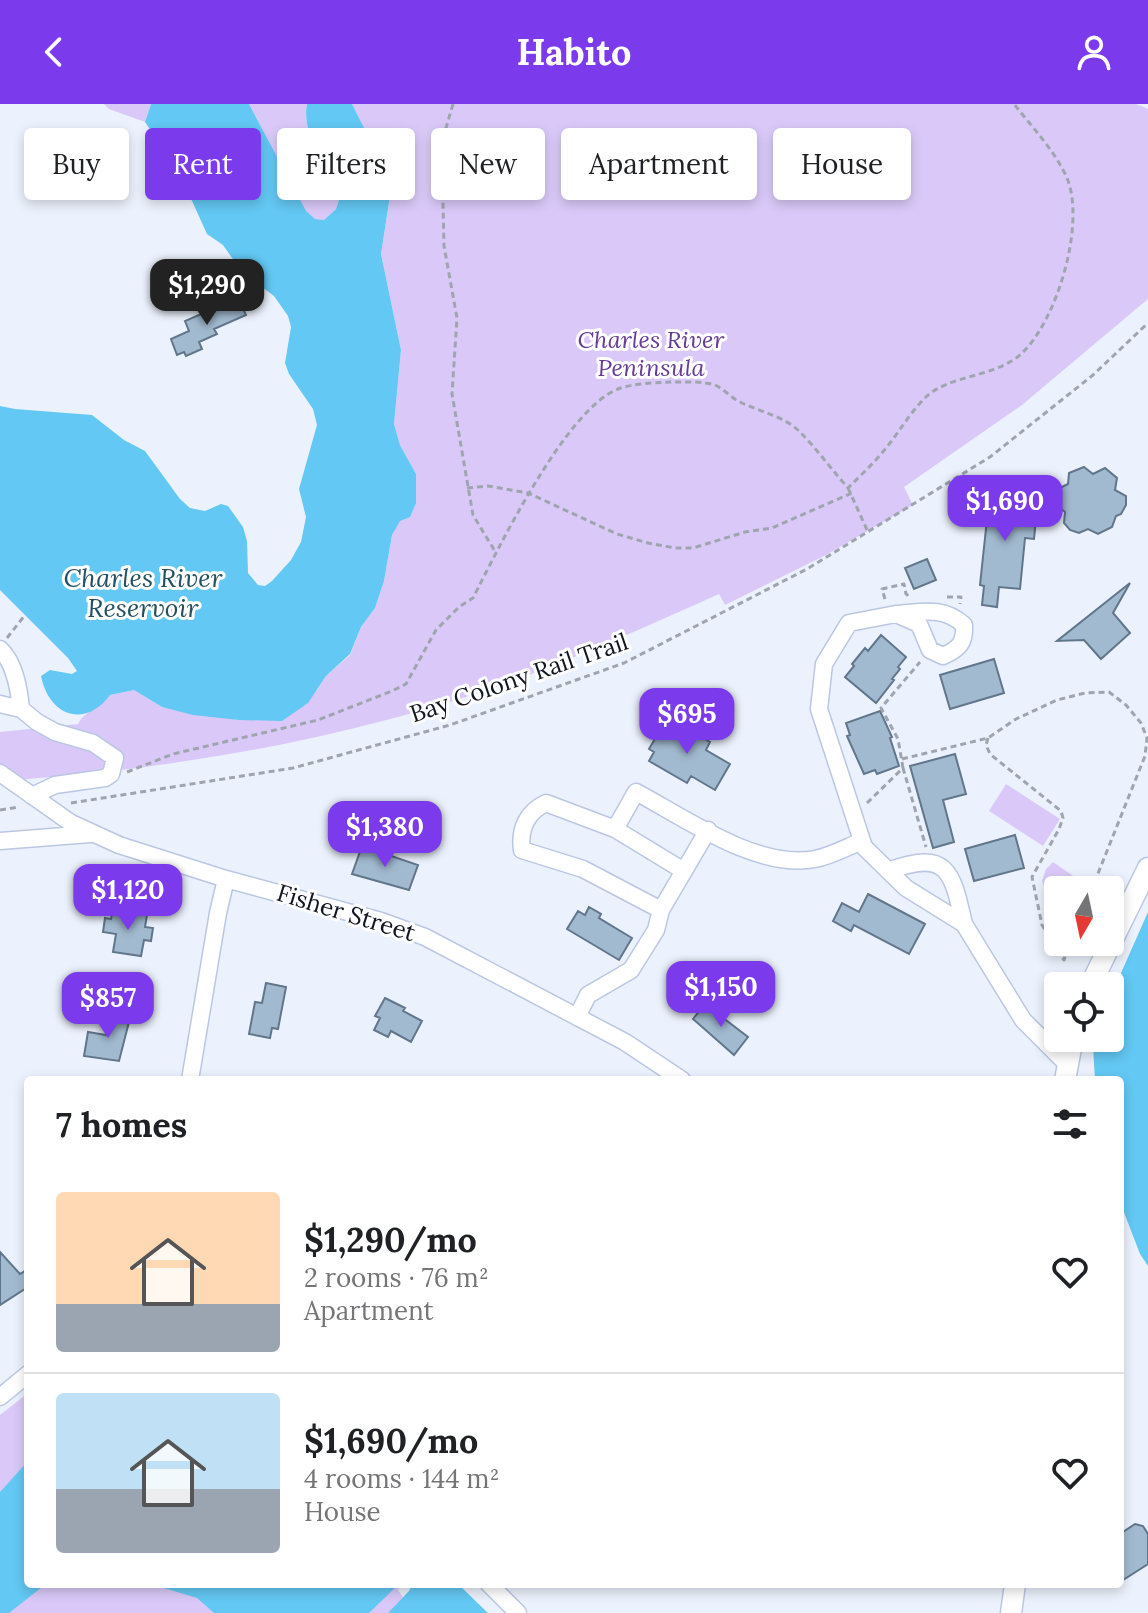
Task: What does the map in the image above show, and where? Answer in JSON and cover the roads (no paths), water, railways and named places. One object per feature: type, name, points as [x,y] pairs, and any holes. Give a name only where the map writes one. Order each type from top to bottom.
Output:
[{"type":"main road","points":[[1097,972],[1148,868]]},
{"type":"main road","points":[[1066,1072],[1070,1052]]},
{"type":"main road","points":[[1014,1612],[1015,1588]]},
{"type":"street","points":[[896,614],[849,623],[824,664],[819,709],[864,847],[906,888],[964,924]]},
{"type":"street","points":[[0,648],[7,655],[20,692],[21,709]]},
{"type":"street","points":[[0,704],[21,709],[55,732],[93,743],[115,758],[111,774],[105,778],[55,785],[38,800]]},
{"type":"street","name":"Fisher Street","points":[[0,773],[92,833],[226,879],[403,929],[463,955],[642,1052],[676,1076]]},
{"type":"street","points":[[615,829],[636,792],[744,849],[780,858],[815,859],[862,841]]},
{"type":"street","points":[[661,910],[583,869],[522,850],[520,839],[523,824],[535,808],[546,803],[615,829],[684,871]]},
{"type":"street","points":[[577,1017],[588,995],[631,970],[656,930],[661,910],[708,830]]},
{"type":"street","points":[[0,841],[92,833]]},
{"type":"street","points":[[888,871],[922,862],[944,868],[954,882],[964,924],[1023,1020],[1066,1072]]},
{"type":"street","points":[[191,1076],[226,879]]},
{"type":"street","points":[[0,1397],[24,1377]]},
{"type":"street","points":[[493,1588],[518,1613]]},
{"type":"water","name":"Charles River Reservoir","points":[[151,104],[249,104],[277,157],[277,200],[300,200],[315,219],[324,220],[336,209],[339,200],[389,200],[381,254],[401,350],[394,424],[400,445],[416,474],[416,503],[410,517],[400,521],[392,535],[384,581],[375,608],[361,627],[350,654],[326,676],[308,703],[282,721],[193,715],[162,707],[134,690],[110,695],[90,712],[69,713],[60,709],[45,690],[41,676],[50,670],[72,674],[77,671],[68,658],[0,590],[0,406],[92,415],[124,440],[145,451],[190,508],[205,511],[221,504],[228,506],[243,527],[247,541],[248,573],[258,585],[265,586],[272,581],[291,560],[301,542],[306,517],[299,489],[317,425],[313,409],[285,363],[291,327],[288,316],[274,296],[242,272],[223,245],[207,234],[192,200],[261,200],[261,128],[149,128],[145,122]]},
{"type":"water","name":"Charles River Reservoir","points":[[307,104],[352,104],[364,128],[308,128]]},
{"type":"water","points":[[1148,912],[1148,1266],[1124,1212],[1124,1076],[1095,1076],[1093,1052],[1124,1052],[1124,972],[1121,972]]},
{"type":"water","points":[[24,1465],[24,1588],[41,1588],[9,1613],[0,1613],[0,1492]]},
{"type":"water","points":[[164,1588],[395,1588],[369,1613],[214,1613],[197,1598]]},
{"type":"water","points":[[410,1588],[462,1588],[488,1613],[388,1613]]},
{"type":"park label","name":"Charles River Peninsula","points":[[651,354]]}]
